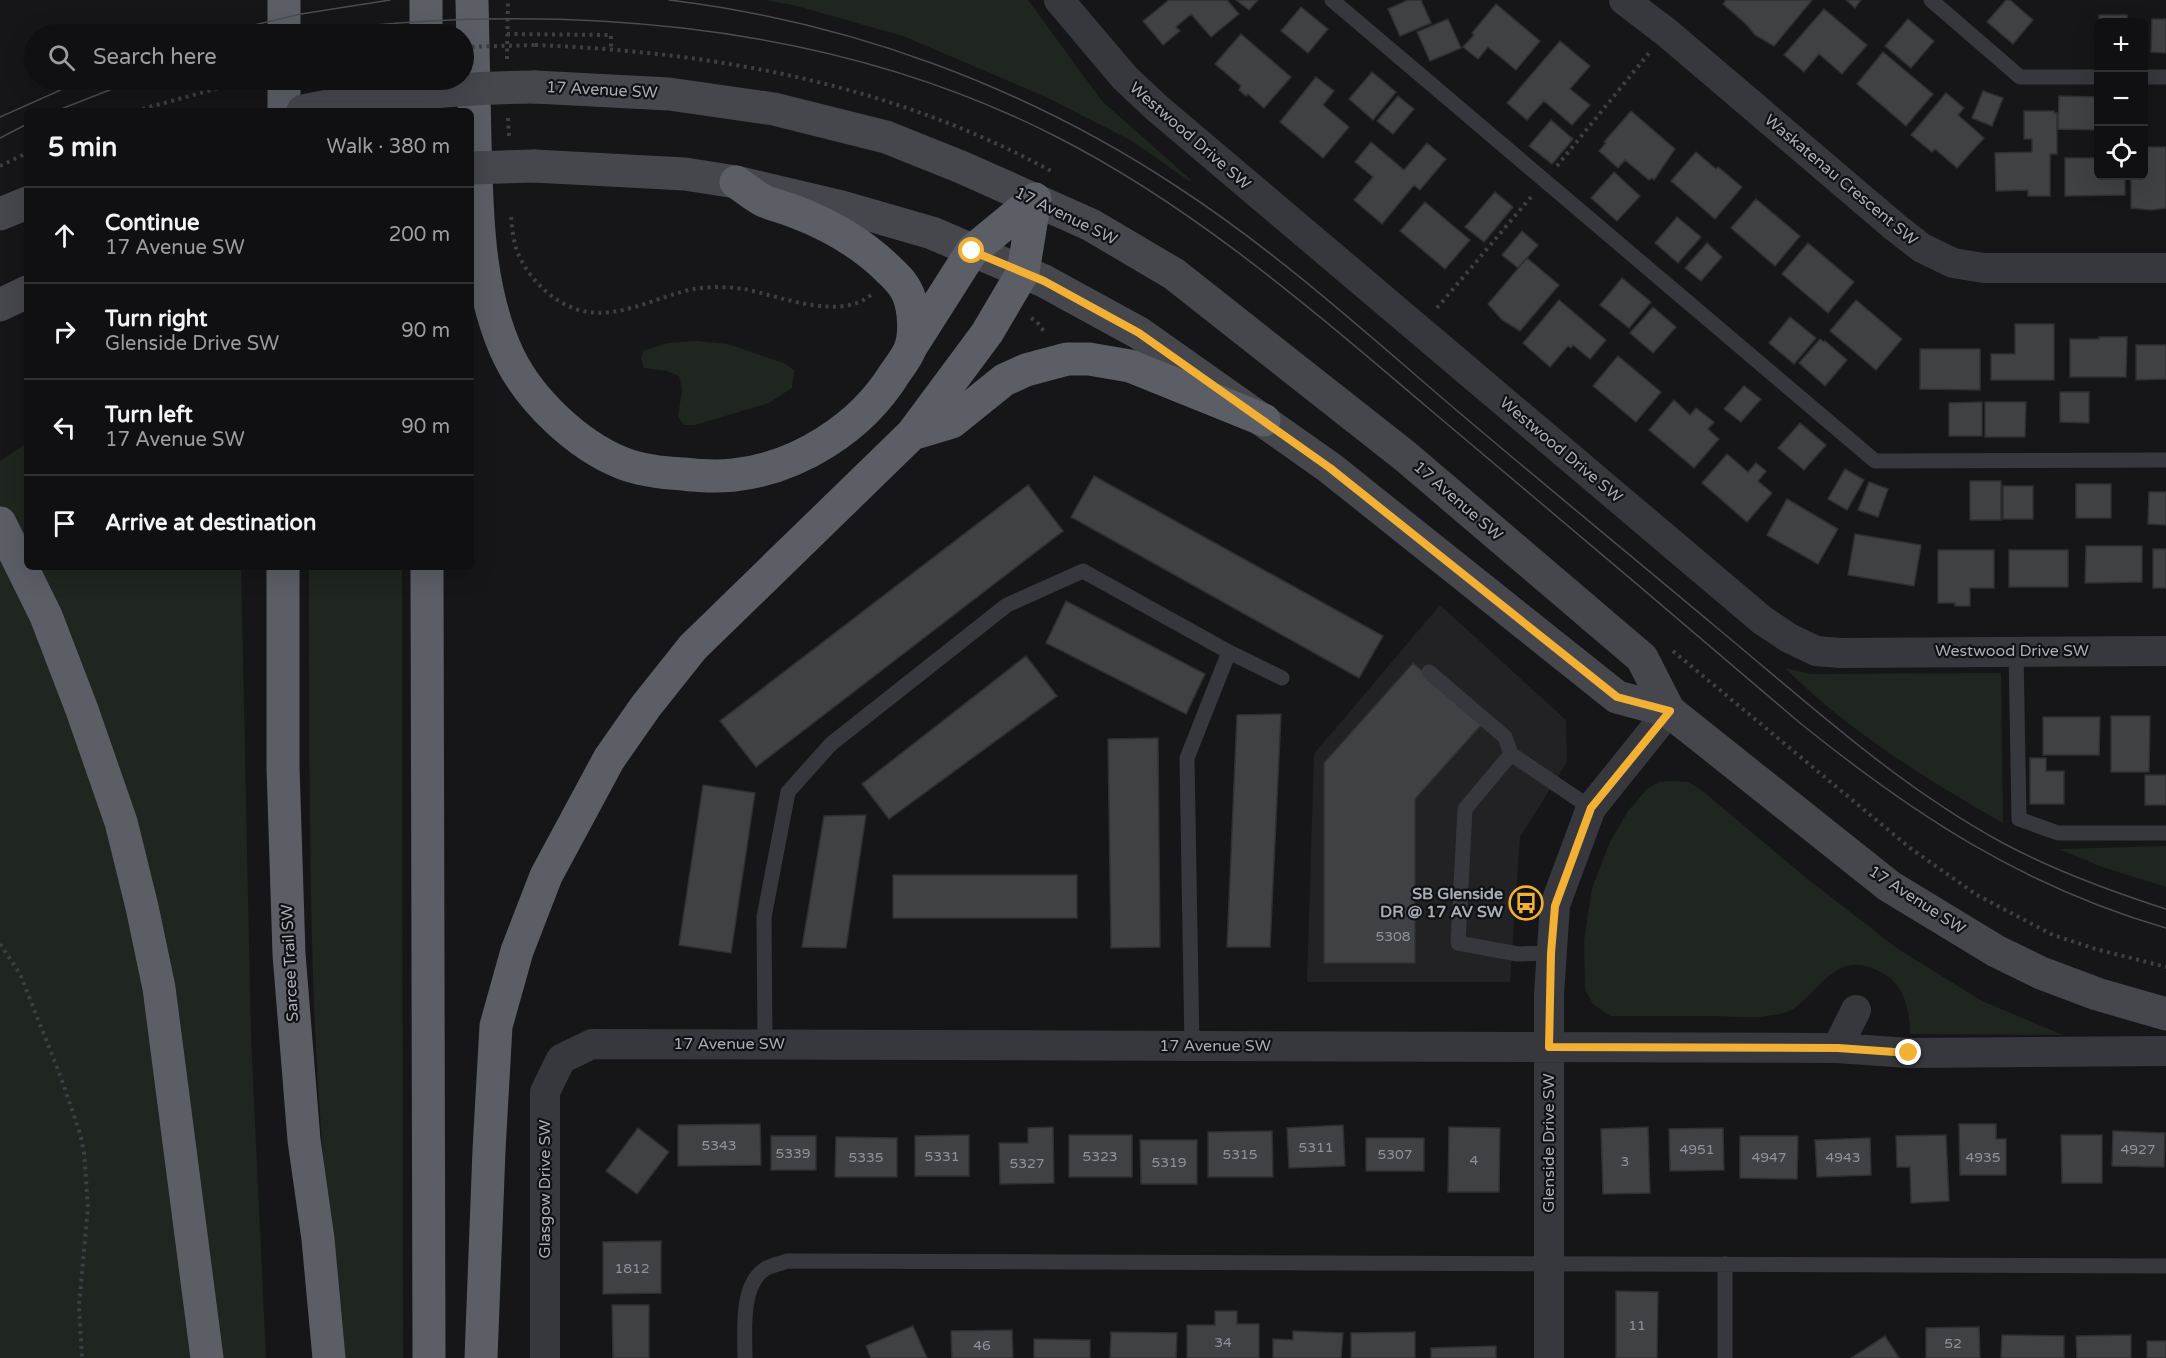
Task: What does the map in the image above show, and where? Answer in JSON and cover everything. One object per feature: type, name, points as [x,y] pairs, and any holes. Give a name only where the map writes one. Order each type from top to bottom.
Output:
[{"type":"highway","points":[[426,0],[426,24]]},
{"type":"highway","points":[[472,0],[473,24]]},
{"type":"highway","points":[[284,1],[284,24]]},
{"type":"highway","points":[[474,84],[480,245],[488,292],[509,357],[526,385],[551,415],[580,440],[622,463],[665,473],[703,476],[735,475],[767,468],[793,459],[846,428],[867,410],[890,381],[972,251],[1035,199]]},
{"type":"highway","points":[[284,90],[284,108]]},
{"type":"highway","points":[[426,90],[426,108]]},
{"type":"highway","points":[[736,182],[763,200],[797,212],[856,242],[900,280],[909,296],[912,311],[910,349]]},
{"type":"highway","points":[[481,1358],[496,1026],[517,951],[546,876],[609,759],[646,706],[693,647],[912,434],[987,333],[1023,272],[1035,199]]},
{"type":"highway","points":[[912,434],[952,422],[1004,381],[1026,370],[1067,359],[1089,359],[1130,366],[1263,420]]},
{"type":"highway","points":[[0,525],[46,616],[121,822],[159,988],[207,1358]]},
{"type":"highway","name":"Sarcee Trail SW","points":[[283,570],[284,819],[289,954],[304,1140],[318,1239],[329,1358]]},
{"type":"highway","points":[[427,570],[429,1358]]},
{"type":"main road","name":"17 Avenue SW","points":[[474,89],[535,87],[669,94],[774,109],[886,137],[1035,199],[1091,225],[1174,274],[1405,456],[1642,658],[1670,711],[1889,886],[1996,951],[2041,973],[2097,994],[2166,1014]]},
{"type":"main road","name":"17 Avenue SW","points":[[319,108],[384,96],[461,90]]},
{"type":"main road","name":"17 Avenue SW","points":[[474,168],[534,166],[685,174],[736,182],[842,207],[932,233],[1023,272],[1139,333],[1263,420],[1330,468],[1617,697],[1670,711]]},
{"type":"main road","points":[[0,214],[24,203]]},
{"type":"main road","points":[[0,306],[24,294]]},
{"type":"street","name":"Westwood Drive SW","points":[[1059,0],[1125,78],[1157,108],[1762,620],[1789,638],[1816,651],[1840,653],[2166,651]]},
{"type":"street","name":"Waskatenau Crescent SW","points":[[1624,0],[1922,248],[1953,263],[1984,268],[2166,268]]},
{"type":"street","name":"Glenside Drive SW","points":[[1549,1358],[1549,1047],[1551,953],[1555,906],[1591,808],[1670,711]]},
{"type":"street","points":[[1838,1048],[1856,1010]]},
{"type":"street","name":"17 Avenue SW","points":[[592,1044],[1838,1048],[1909,1053],[2166,1051]]},
{"type":"street","name":"Glasgow Drive SW","points":[[545,1358],[545,1092],[561,1059],[592,1044]]},
{"type":"lane","points":[[1332,0],[1875,461],[2166,460]]},
{"type":"lane","points":[[1931,0],[2020,77],[2094,77]]},
{"type":"lane","points":[[2148,77],[2166,77]]},
{"type":"lane","points":[[765,1043],[764,917],[788,792],[831,744],[1007,605],[1083,571],[1282,678]]},
{"type":"lane","points":[[1192,1047],[1187,758],[1229,651]]},
{"type":"lane","points":[[2016,651],[2019,819],[2058,833],[2166,833]]},
{"type":"lane","points":[[1429,672],[1505,737],[1511,754],[1591,808]]},
{"type":"lane","points":[[1511,754],[1466,809],[1458,943],[1518,954],[1551,953]]},
{"type":"lane","points":[[745,1358],[749,1289],[764,1270],[787,1261],[2166,1266]]},
{"type":"lane","points":[[1725,1264],[1725,1358]]},
{"type":"path","points":[[508,0],[508,69]]},
{"type":"path","points":[[507,34],[611,35],[610,48]]},
{"type":"path","points":[[474,48],[535,45]]},
{"type":"path","points":[[145,108],[208,90]]},
{"type":"path","points":[[508,117],[509,141]]},
{"type":"path","points":[[0,166],[24,154]]},
{"type":"path","points":[[510,212],[516,247],[524,266],[541,286],[557,299],[578,310],[599,313],[617,312],[696,289],[714,288],[742,289],[830,307],[846,306],[865,300],[876,290]]},
{"type":"path","points":[[1041,311],[1036,321],[1049,337]]},
{"type":"path","points":[[0,944],[20,974],[60,1075],[80,1133],[84,1152],[88,1207],[79,1306],[82,1358]]},
{"type":"shaded area","points":[[765,0],[1028,0],[1102,101],[1191,180],[1189,181],[1132,141],[1046,97],[903,36],[793,5]]},
{"type":"shaded area","points":[[695,341],[728,344],[784,363],[794,370],[792,388],[769,403],[695,425],[684,425],[678,417],[682,389],[679,376],[667,371],[644,368],[641,358],[643,351],[667,343]]},
{"type":"shaded area","points":[[24,445],[24,570],[241,570],[251,1037],[266,1358],[0,1358],[0,461]]},
{"type":"shaded area","points":[[309,570],[402,570],[403,1358],[341,1358],[317,1074],[310,825]]},
{"type":"shaded area","points":[[1440,605],[1566,720],[1567,762],[1520,837],[1510,982],[1307,982],[1314,754]]},
{"type":"shaded area","points":[[1785,668],[1811,674],[2001,673],[2003,823],[1889,753],[1835,713]]},
{"type":"shaded area","points":[[1659,782],[1689,782],[1705,793],[1805,877],[1898,949],[1982,1001],[2063,1035],[1910,1034],[1905,1000],[1897,985],[1884,974],[1869,967],[1856,965],[1835,972],[1793,1009],[1777,1014],[1754,1017],[1610,1016],[1593,1004],[1585,990],[1584,940],[1592,888],[1610,842],[1628,811],[1647,789]]},
{"type":"shaded area","points":[[2166,846],[2166,887],[2102,867],[2059,849]]},
{"type":"building","points":[[1169,0],[1227,0],[1239,14],[1211,37],[1191,14],[1176,27],[1180,31],[1163,45],[1143,21]]},
{"type":"building","points":[[1236,0],[1258,0],[1249,10]]},
{"type":"building","points":[[1408,0],[1421,0],[1431,23],[1400,36],[1388,9]]},
{"type":"building","points":[[1726,0],[1812,0],[1774,46],[1755,35],[1723,4]]},
{"type":"building","points":[[1846,0],[1861,0],[1855,8]]},
{"type":"building","points":[[2006,0],[2010,0],[2033,20],[2013,44],[1987,22]]},
{"type":"building","points":[[1496,4],[1540,41],[1516,70],[1488,47],[1478,59],[1463,47]]},
{"type":"building","points":[[1301,7],[1328,29],[1308,53],[1281,31]]},
{"type":"building","points":[[1824,9],[1867,45],[1842,74],[1819,54],[1804,72],[1784,55]]},
{"type":"building","points":[[2099,15],[2127,15],[2127,18],[2099,18]]},
{"type":"building","points":[[1448,19],[1461,48],[1430,61],[1417,32]]},
{"type":"building","points":[[1908,19],[1934,41],[1911,68],[1885,46]]},
{"type":"building","points":[[2152,19],[2166,19],[2166,53],[2151,52]]},
{"type":"building","points":[[1241,34],[1291,77],[1264,108],[1248,94],[1246,96],[1239,90],[1241,86],[1215,64]]},
{"type":"building","points":[[1560,41],[1590,66],[1570,89],[1590,105],[1572,125],[1544,101],[1527,120],[1507,103]]},
{"type":"building","points":[[1883,52],[1933,94],[1906,126],[1857,84]]},
{"type":"building","points":[[1372,72],[1396,92],[1373,120],[1349,99]]},
{"type":"building","points":[[1316,77],[1334,91],[1323,105],[1349,127],[1323,158],[1280,122]]},
{"type":"building","points":[[1983,91],[2003,98],[1992,126],[1972,118]]},
{"type":"building","points":[[1946,93],[1964,108],[1958,115],[1984,138],[1957,168],[1935,149],[1932,152],[1911,135]]},
{"type":"building","points":[[1398,96],[1414,109],[1393,134],[1377,121]]},
{"type":"building","points":[[2059,96],[2094,97],[2094,130],[2058,129]]},
{"type":"building","points":[[1631,111],[1675,149],[1654,180],[1652,178],[1649,180],[1625,160],[1618,168],[1599,151]]},
{"type":"building","points":[[2024,111],[2054,111],[2057,113],[2057,154],[2050,154],[2050,196],[2028,196],[2028,190],[1996,191],[1995,153],[2032,152],[2032,139],[2024,139]]},
{"type":"building","points":[[1551,120],[1573,139],[1552,164],[1529,146]]},
{"type":"building","points":[[1371,142],[1404,170],[1427,143],[1446,159],[1420,190],[1414,185],[1382,224],[1354,200],[1373,177],[1355,162]]},
{"type":"building","points":[[2148,147],[2166,147],[2166,208],[2152,210],[2131,208],[2131,180],[2148,180]]},
{"type":"building","points":[[1696,152],[1742,187],[1715,219],[1671,181]]},
{"type":"building","points":[[2065,158],[2094,158],[2094,180],[2125,180],[2125,195],[2065,196]]},
{"type":"building","points":[[1614,172],[1640,196],[1617,221],[1591,198]]},
{"type":"building","points":[[1495,192],[1513,207],[1484,242],[1465,227]]},
{"type":"building","points":[[1756,199],[1800,236],[1775,266],[1731,228]]},
{"type":"building","points":[[1425,202],[1470,240],[1445,269],[1400,231]]},
{"type":"building","points":[[1677,217],[1701,237],[1678,263],[1655,243]]},
{"type":"building","points":[[1522,231],[1538,245],[1518,268],[1502,255]]},
{"type":"building","points":[[1707,243],[1722,257],[1701,281],[1685,268]]},
{"type":"building","points":[[1808,243],[1854,282],[1828,313],[1782,274]]},
{"type":"building","points":[[1527,258],[1559,285],[1520,331],[1502,320],[1488,304]]},
{"type":"building","points":[[1622,278],[1651,302],[1629,328],[1600,305]]},
{"type":"building","points":[[1559,300],[1606,340],[1590,359],[1573,345],[1571,348],[1568,346],[1550,367],[1523,343]]},
{"type":"building","points":[[1856,300],[1902,339],[1876,370],[1830,331]]},
{"type":"building","points":[[1653,307],[1676,327],[1653,353],[1630,333]]},
{"type":"building","points":[[1790,317],[1816,338],[1794,364],[1769,343]]},
{"type":"building","points":[[2015,324],[2054,324],[2054,380],[1991,380],[1991,354],[2015,354]]},
{"type":"building","points":[[2099,337],[2127,337],[2126,377],[2070,377],[2070,339],[2099,339]]},
{"type":"building","points":[[1820,339],[1847,360],[1825,386],[1799,363]]},
{"type":"building","points":[[2136,345],[2166,345],[2166,379],[2136,380]]},
{"type":"building","points":[[1920,349],[1980,349],[1980,390],[1920,389]]},
{"type":"building","points":[[1618,356],[1661,392],[1636,422],[1593,386]]},
{"type":"building","points":[[1744,386],[1761,399],[1741,422],[1724,409]]},
{"type":"building","points":[[2060,392],[2089,392],[2089,423],[2060,422]]},
{"type":"building","points":[[1674,400],[1690,415],[1696,408],[1714,422],[1708,429],[1719,439],[1694,468],[1649,430]]},
{"type":"building","points":[[1982,402],[1982,436],[1949,436],[1949,403]]},
{"type":"building","points":[[1985,402],[2026,402],[2025,437],[1985,437]]},
{"type":"building","points":[[1800,423],[1826,445],[1804,470],[1778,448]]},
{"type":"building","points":[[1727,454],[1748,472],[1756,463],[1766,471],[1758,481],[1772,493],[1747,522],[1702,483]]},
{"type":"building","points":[[1845,469],[1864,480],[1847,510],[1828,499]]},
{"type":"building","points":[[1094,476],[1383,636],[1359,678],[1071,517]]},
{"type":"building","points":[[1970,481],[2001,481],[2001,520],[1970,520]]},
{"type":"building","points":[[1869,482],[1888,489],[1878,517],[1858,510]]},
{"type":"building","points":[[2076,484],[2111,484],[2111,518],[2076,518]]},
{"type":"building","points":[[1028,485],[1063,531],[756,767],[720,721]]},
{"type":"building","points":[[2003,486],[2033,486],[2033,519],[2003,519]]},
{"type":"building","points":[[2149,492],[2166,492],[2166,525],[2148,524]]},
{"type":"building","points":[[1787,499],[1838,529],[1818,564],[1767,535]]},
{"type":"building","points":[[1855,534],[1921,545],[1914,586],[1848,575]]},
{"type":"building","points":[[2086,546],[2142,546],[2142,582],[2085,583]]},
{"type":"building","points":[[2153,549],[2166,549],[2166,588],[2153,588]]},
{"type":"building","points":[[1938,550],[1994,550],[1994,588],[1970,588],[1970,606],[1938,603]]},
{"type":"building","points":[[2009,550],[2068,550],[2068,587],[2009,587]]},
{"type":"building","points":[[1066,601],[1205,674],[1186,714],[1046,643]]},
{"type":"building","points":[[1026,656],[1057,696],[889,819],[862,784]]},
{"type":"building","points":[[1413,663],[1482,724],[1415,799],[1415,963],[1324,963],[1324,763]]},
{"type":"building","points":[[1281,714],[1270,947],[1227,947],[1237,715]]},
{"type":"building","points":[[2111,716],[2150,716],[2149,772],[2111,772]]},
{"type":"building","points":[[2043,717],[2100,717],[2099,755],[2043,755]]},
{"type":"building","points":[[1158,738],[1160,947],[1111,948],[1108,739]]},
{"type":"building","points":[[2030,758],[2046,758],[2046,771],[2064,771],[2064,804],[2030,804]]},
{"type":"building","points":[[2145,775],[2166,775],[2166,805],[2145,805]]},
{"type":"building","points":[[703,785],[755,793],[731,953],[679,945]]},
{"type":"building","points":[[866,815],[846,948],[802,947],[824,816]]},
{"type":"building","points":[[893,875],[1077,875],[1077,918],[893,918]]},
{"type":"building","points":[[760,1124],[761,1165],[678,1166],[678,1125]]},
{"type":"building","points":[[1959,1124],[1996,1124],[1996,1139],[2006,1139],[2006,1175],[1960,1175]]},
{"type":"building","points":[[1343,1125],[1345,1166],[1289,1168],[1287,1128]]},
{"type":"building","points":[[1053,1127],[1054,1183],[1000,1184],[999,1143],[1028,1143],[1028,1128]]},
{"type":"building","points":[[1449,1127],[1500,1128],[1499,1192],[1448,1192]]},
{"type":"building","points":[[1648,1127],[1650,1193],[1603,1194],[1601,1129]]},
{"type":"building","points":[[638,1128],[669,1152],[637,1194],[606,1171]]},
{"type":"building","points":[[1723,1128],[1724,1170],[1670,1171],[1669,1129]]},
{"type":"building","points":[[1272,1131],[1273,1177],[1208,1177],[1208,1132]]},
{"type":"building","points":[[2113,1131],[2165,1133],[2164,1167],[2112,1166]]},
{"type":"building","points":[[969,1135],[969,1176],[915,1176],[915,1136]]},
{"type":"building","points":[[1069,1135],[1132,1135],[1132,1177],[1069,1177]]},
{"type":"building","points":[[1946,1135],[1949,1201],[1911,1203],[1910,1167],[1897,1167],[1896,1136]]},
{"type":"building","points":[[2061,1135],[2102,1135],[2102,1183],[2062,1183]]},
{"type":"building","points":[[771,1136],[816,1136],[816,1170],[771,1170]]},
{"type":"building","points":[[1740,1136],[1798,1136],[1797,1179],[1740,1178]]},
{"type":"building","points":[[836,1137],[897,1138],[897,1177],[835,1177]]},
{"type":"building","points":[[1366,1138],[1424,1138],[1424,1171],[1366,1171]]},
{"type":"building","points":[[1870,1138],[1871,1175],[1817,1177],[1815,1140]]},
{"type":"building","points":[[1140,1140],[1197,1140],[1197,1184],[1141,1184]]},
{"type":"building","points":[[661,1241],[661,1293],[603,1294],[603,1242]]},
{"type":"building","points":[[1616,1291],[1658,1292],[1657,1358],[1616,1358]]},
{"type":"building","points":[[612,1305],[649,1305],[649,1358],[613,1358]]},
{"type":"building","points":[[1215,1311],[1237,1311],[1237,1324],[1259,1324],[1259,1358],[1187,1358],[1187,1325],[1215,1325]]},
{"type":"building","points":[[913,1326],[927,1358],[871,1358],[866,1346]]},
{"type":"building","points":[[1979,1327],[1980,1358],[1926,1358],[1926,1328]]},
{"type":"building","points":[[1012,1330],[1013,1358],[952,1358],[951,1331]]},
{"type":"building","points":[[1293,1331],[1343,1333],[1341,1358],[1273,1358],[1273,1339],[1293,1340]]},
{"type":"building","points":[[1111,1332],[1177,1333],[1176,1358],[1110,1358]]},
{"type":"building","points":[[1415,1332],[1415,1358],[1351,1358],[1351,1333]]},
{"type":"building","points":[[2002,1335],[2064,1336],[2064,1358],[2001,1358]]},
{"type":"building","points":[[2131,1335],[2131,1358],[2077,1358],[2076,1336]]},
{"type":"building","points":[[1885,1336],[1899,1358],[1851,1358]]},
{"type":"building","points":[[1034,1339],[1090,1340],[1090,1358],[1034,1358]]},
{"type":"building","points":[[2147,1341],[2166,1341],[2166,1358],[2147,1358]]},
{"type":"building","points":[[1496,1346],[1496,1358],[1431,1358],[1431,1348]]},
{"type":"tram line","points":[[258,24],[301,14],[390,0]]},
{"type":"tram line","points":[[669,0],[737,10],[803,24],[869,42],[997,89],[1118,150],[1213,211],[1284,265],[1888,769],[1962,819],[2001,842],[2082,879],[2166,909]]},
{"type":"tram line","points":[[389,24],[486,19],[585,20],[683,28],[779,43],[874,66],[966,96],[1055,136],[1155,194],[1202,226],[1294,296],[1800,723],[1885,788],[1972,845],[2018,869],[2065,892],[2166,928]]},
{"type":"tram line","points":[[0,117],[61,90]]},
{"type":"tram line","points":[[64,108],[110,90]]},
{"type":"tram line","points":[[0,138],[24,126]]},
{"type":"place","name":"SB Glenside DR @ 17 AV SW","points":[[1526,903]]},
{"type":"route","points":[[972,251],[1044,281],[1139,333],[1330,468],[1617,697],[1670,711],[1591,808],[1555,906],[1551,953],[1549,1047],[1838,1048],[1909,1053]]}]
